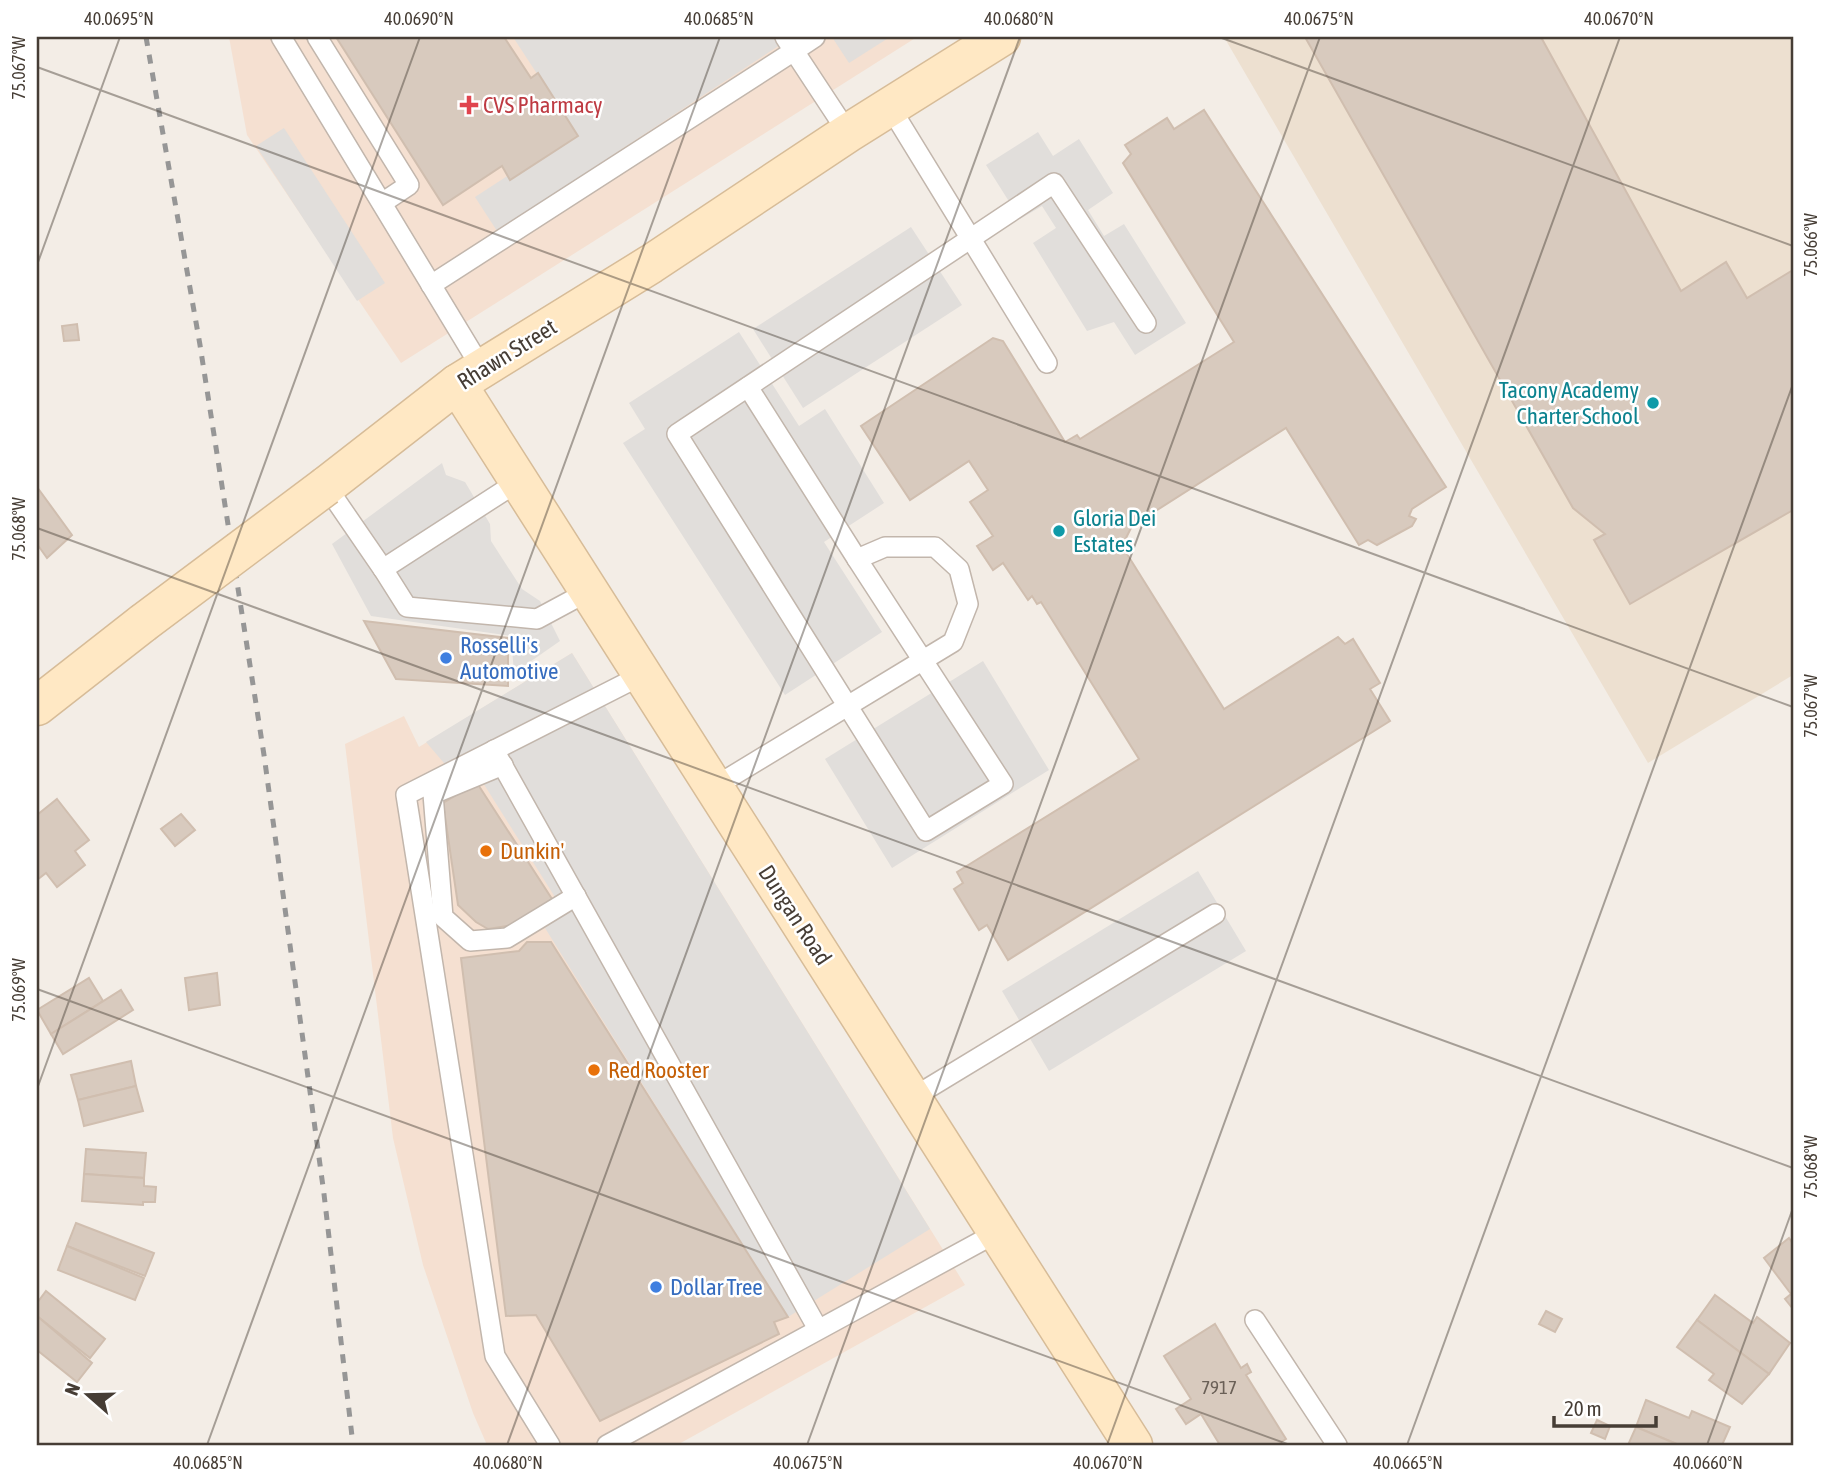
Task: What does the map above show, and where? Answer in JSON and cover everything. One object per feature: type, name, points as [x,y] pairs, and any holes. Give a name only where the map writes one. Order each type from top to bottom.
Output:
[{"type":"street","name":"Rhawn Street","points":[[37,706],[470,377],[651,264],[848,133],[1001,37]]},
{"type":"street","name":"Dungan Road","points":[[470,377],[519,481],[1133,1445]]},
{"type":"lane","points":[[281,37],[431,285],[470,377]]},
{"type":"lane","points":[[317,37],[409,185],[382,203]]},
{"type":"lane","points":[[431,285],[789,44],[815,37]]},
{"type":"lane","points":[[789,44],[848,133]]},
{"type":"lane","points":[[890,107],[1047,363]]},
{"type":"lane","points":[[748,387],[922,662],[1003,784],[926,831],[846,708],[677,434],[1054,183],[1146,323]]},
{"type":"lane","points":[[383,569],[519,481]]},
{"type":"lane","points":[[326,486],[407,607],[537,619],[589,591]]},
{"type":"lane","points":[[714,787],[953,642],[968,604],[959,569],[935,547],[885,547],[857,559]]},
{"type":"lane","points":[[576,896],[507,938],[470,941],[443,917],[433,794],[642,675]]},
{"type":"lane","points":[[498,758],[818,1329]]},
{"type":"lane","points":[[498,758],[406,795],[495,1356],[550,1445]]},
{"type":"lane","points":[[912,1098],[1215,914]]},
{"type":"lane","points":[[607,1445],[998,1232]]},
{"type":"lane","points":[[1255,1320],[1338,1445]]},
{"type":"shaded area","points":[[229,37],[917,37],[401,363],[247,135]]},
{"type":"shaded area","points":[[513,37],[775,37],[780,45],[497,231],[475,197],[575,132]]},
{"type":"shaded area","points":[[832,37],[890,37],[849,63]]},
{"type":"shaded area","points":[[1224,37],[1793,37],[1793,675],[1648,763]]},
{"type":"shaded area","points":[[284,128],[385,283],[357,301],[256,146]]},
{"type":"shaded area","points":[[1038,132],[1053,156],[1079,139],[1113,193],[1088,210],[1104,236],[1124,224],[1186,323],[1135,355],[1114,322],[1087,331],[1033,243],[1056,228],[1042,206],[1020,219],[986,165]]},
{"type":"shaded area","points":[[911,227],[962,305],[803,408],[753,329]]},
{"type":"shaded area","points":[[739,332],[799,426],[825,409],[884,503],[824,542],[882,632],[785,695],[623,443],[645,429],[629,403]]},
{"type":"shaded area","points":[[442,463],[446,475],[465,482],[490,524],[491,541],[522,589],[540,601],[560,641],[514,673],[511,636],[371,616],[332,544]]},
{"type":"shaded area","points":[[572,653],[965,1285],[677,1445],[487,1445],[473,1413],[423,1265],[393,1138],[345,744],[404,716],[419,747]]},
{"type":"shaded area","points":[[572,653],[930,1229],[788,1317],[545,928],[565,913],[468,759],[450,770],[426,742]]},
{"type":"shaded area","points":[[983,661],[1049,770],[892,868],[825,759]]},
{"type":"shaded area","points":[[1198,871],[1246,951],[1049,1071],[1002,991]]},
{"type":"building","name":"CVS Pharmacy","points":[[336,37],[504,37],[531,78],[538,73],[578,136],[510,180],[502,166],[443,205]]},
{"type":"building","name":"Tacony Academy Charter School","points":[[1305,37],[1545,37],[1542,39],[1681,291],[1726,262],[1747,298],[1793,270],[1793,510],[1630,604],[1594,540],[1605,534],[1573,508]]},
{"type":"building","name":"Gloria Dei Estates","points":[[1204,110],[1446,487],[1412,509],[1409,516],[1416,519],[1412,526],[1377,545],[1368,540],[1359,545],[1286,428],[1132,526],[1122,546],[1224,709],[1338,637],[1345,644],[1353,639],[1380,683],[1370,689],[1390,721],[1008,960],[987,925],[979,930],[954,889],[963,883],[957,872],[1139,759],[1041,602],[1037,604],[1032,596],[1028,600],[1003,563],[993,570],[977,546],[993,536],[970,502],[988,490],[969,461],[910,500],[861,426],[993,338],[1003,341],[1065,442],[1077,435],[1080,439],[1234,342],[1123,163],[1131,154],[1125,145],[1167,118],[1174,129]]},
{"type":"building","points":[[77,324],[79,340],[64,341],[62,326]]},
{"type":"building","points":[[37,487],[72,535],[47,558],[37,544]]},
{"type":"building","name":"Rosselli's Automotive","points":[[364,621],[508,638],[508,686],[396,679]]},
{"type":"building","name":"Dunkin'","points":[[477,783],[552,899],[513,925],[488,929],[458,905],[443,803]]},
{"type":"building","points":[[57,799],[89,840],[75,851],[85,865],[57,887],[46,873],[37,880],[37,815]]},
{"type":"building","points":[[181,814],[195,830],[175,846],[161,829]]},
{"type":"building","points":[[527,942],[551,942],[788,1317],[774,1322],[779,1334],[600,1421],[536,1315],[506,1316],[461,958],[519,951]]},
{"type":"building","points":[[217,973],[220,1005],[189,1010],[185,978]]},
{"type":"building","points":[[89,978],[103,1001],[51,1034],[37,1010]]},
{"type":"building","points":[[121,990],[133,1010],[63,1054],[51,1034]]},
{"type":"building","points":[[131,1061],[136,1086],[78,1100],[71,1075]]},
{"type":"building","points":[[136,1086],[143,1111],[84,1126],[78,1100]]},
{"type":"building","points":[[86,1149],[146,1153],[144,1178],[84,1174]]},
{"type":"building","points":[[84,1174],[144,1178],[144,1186],[156,1187],[155,1202],[143,1202],[143,1205],[82,1201]]},
{"type":"building","points":[[76,1223],[154,1253],[145,1276],[67,1246]]},
{"type":"building","points":[[1789,1238],[1793,1244],[1793,1309],[1785,1299],[1791,1294],[1764,1258]]},
{"type":"building","points":[[67,1246],[144,1278],[135,1300],[58,1270]]},
{"type":"building","points":[[46,1291],[105,1339],[90,1358],[37,1316],[37,1303]]},
{"type":"building","points":[[1715,1295],[1753,1323],[1757,1317],[1790,1343],[1769,1374],[1697,1320]]},
{"type":"building","points":[[1546,1311],[1562,1319],[1555,1332],[1539,1324]]},
{"type":"building","points":[[37,1316],[92,1363],[77,1382],[37,1350]]},
{"type":"building","points":[[1697,1320],[1769,1374],[1742,1404],[1709,1380],[1714,1374],[1677,1347]]},
{"type":"building","points":[[1215,1324],[1241,1368],[1247,1364],[1251,1372],[1246,1375],[1286,1439],[1276,1445],[1220,1445],[1201,1414],[1186,1424],[1176,1409],[1191,1399],[1164,1356]]},
{"type":"building","points":[[1646,1400],[1689,1418],[1692,1411],[1730,1427],[1722,1445],[1679,1445],[1636,1427]]},
{"type":"building","points":[[1597,1420],[1610,1426],[1605,1439],[1591,1433]]},
{"type":"building","points":[[1636,1427],[1679,1445],[1628,1445]]},
{"type":"railway","points":[[146,37],[200,345],[264,755],[324,1194],[353,1445]]},
{"type":"place","name":"CVS Pharmacy","points":[[469,105]]},
{"type":"place","name":"Tacony Academy Charter School","points":[[1653,403]]},
{"type":"place","name":"Gloria Dei Estates","points":[[1059,531]]},
{"type":"place","name":"Rosselli's Automotive","points":[[446,658]]},
{"type":"place","name":"Dunkin'","points":[[486,851]]},
{"type":"place","name":"Red Rooster","points":[[594,1070]]},
{"type":"place","name":"Dollar Tree","points":[[656,1287]]}]
